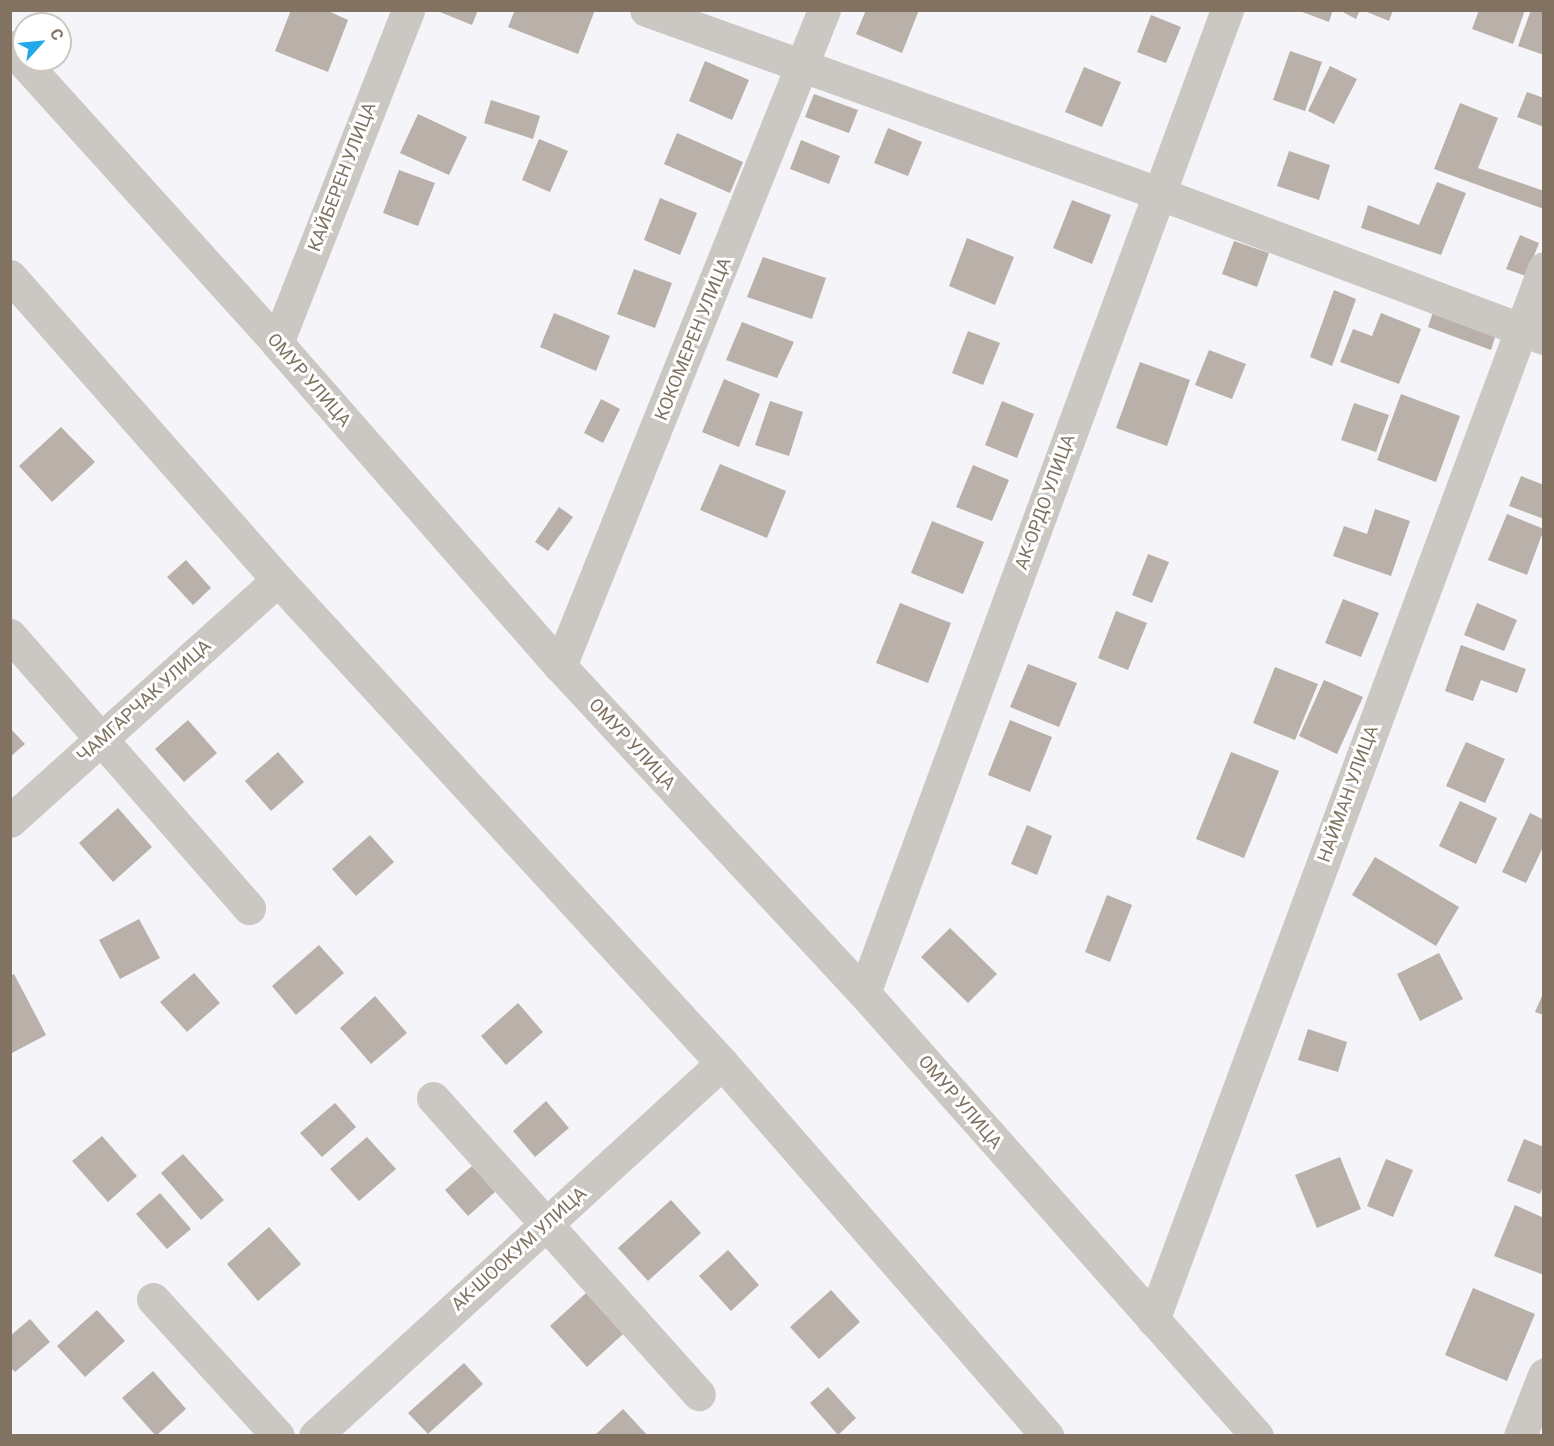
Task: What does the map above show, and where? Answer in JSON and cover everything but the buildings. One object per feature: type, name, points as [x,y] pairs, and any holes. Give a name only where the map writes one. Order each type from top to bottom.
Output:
[{"type":"street","name":"КАЙБЕРЕН УЛИЦА","points":[[277,343],[408,10]]},
{"type":"street","points":[[646,10],[802,69],[1158,193],[1532,333]]},
{"type":"street","name":"КОКОМЕРЕН УЛИЦА","points":[[560,666],[824,10]]},
{"type":"street","name":"АК-ОРДО УЛИЦА","points":[[864,993],[1227,10]]},
{"type":"street","name":"ОМУР УЛИЦА","points":[[10,47],[277,343],[560,666],[864,993],[1257,1436]]},
{"type":"street","name":"НАЙМАН УЛИЦА","points":[[1153,1320],[1532,333],[1544,268]]},
{"type":"street","points":[[10,276],[278,580],[722,1063],[1047,1436]]},
{"type":"street","name":"ЧАМГАРЧАК УЛИЦА","points":[[10,821],[278,580]]},
{"type":"street","points":[[10,635],[249,908]]},
{"type":"street","name":"АК-ШООКУМ УЛИЦА","points":[[315,1436],[722,1063]]},
{"type":"street","points":[[433,1098],[699,1394]]},
{"type":"street","points":[[153,1299],[278,1436]]},
{"type":"street","points":[[1520,1436],[1544,1375]]}]
